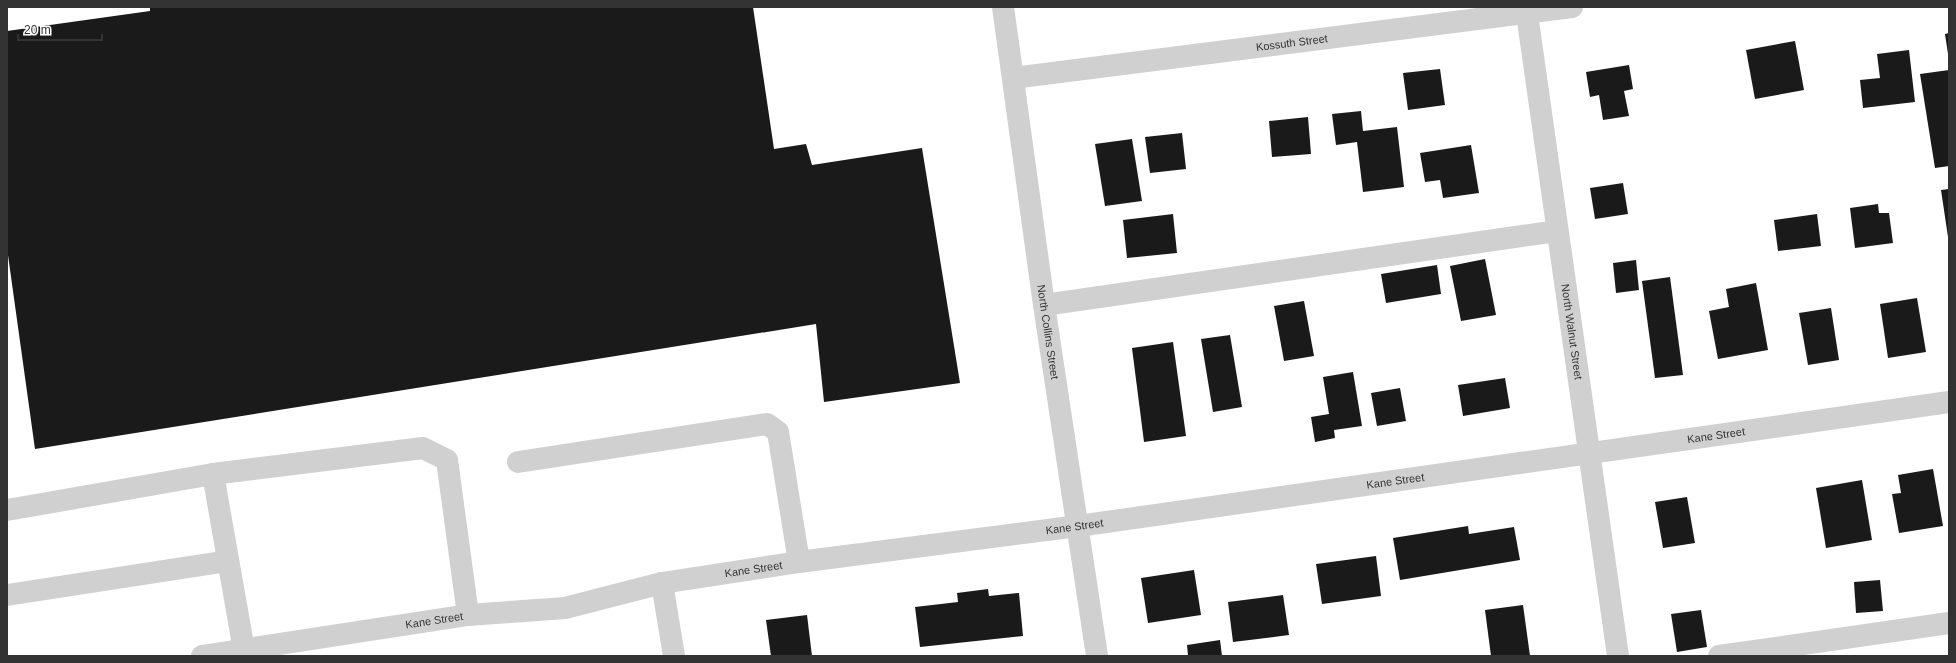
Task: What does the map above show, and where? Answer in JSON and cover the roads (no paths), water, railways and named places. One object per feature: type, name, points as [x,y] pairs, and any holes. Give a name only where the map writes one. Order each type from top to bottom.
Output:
[{"type":"street","name":"North Collins Street","points":[[1003,7],[1044,305],[1097,656]]},
{"type":"street","name":"Kossuth Street","points":[[1012,78],[1527,10],[1572,7]]},
{"type":"street","name":"North Walnut Street","points":[[1527,10],[1618,656]]},
{"type":"street","points":[[1044,305],[1557,231]]},
{"type":"street","name":"Kane Street","points":[[202,656],[244,652],[468,615],[565,608],[662,583],[799,562],[1078,526],[1949,402]]},
{"type":"street","points":[[518,462],[767,424],[778,432],[799,562]]},
{"type":"street","points":[[7,510],[213,474],[423,448],[446,460],[468,615]]},
{"type":"street","points":[[213,474],[244,652]]},
{"type":"street","points":[[7,595],[228,561]]},
{"type":"street","points":[[662,583],[674,656]]},
{"type":"street","points":[[1719,656],[1949,623]]}]
